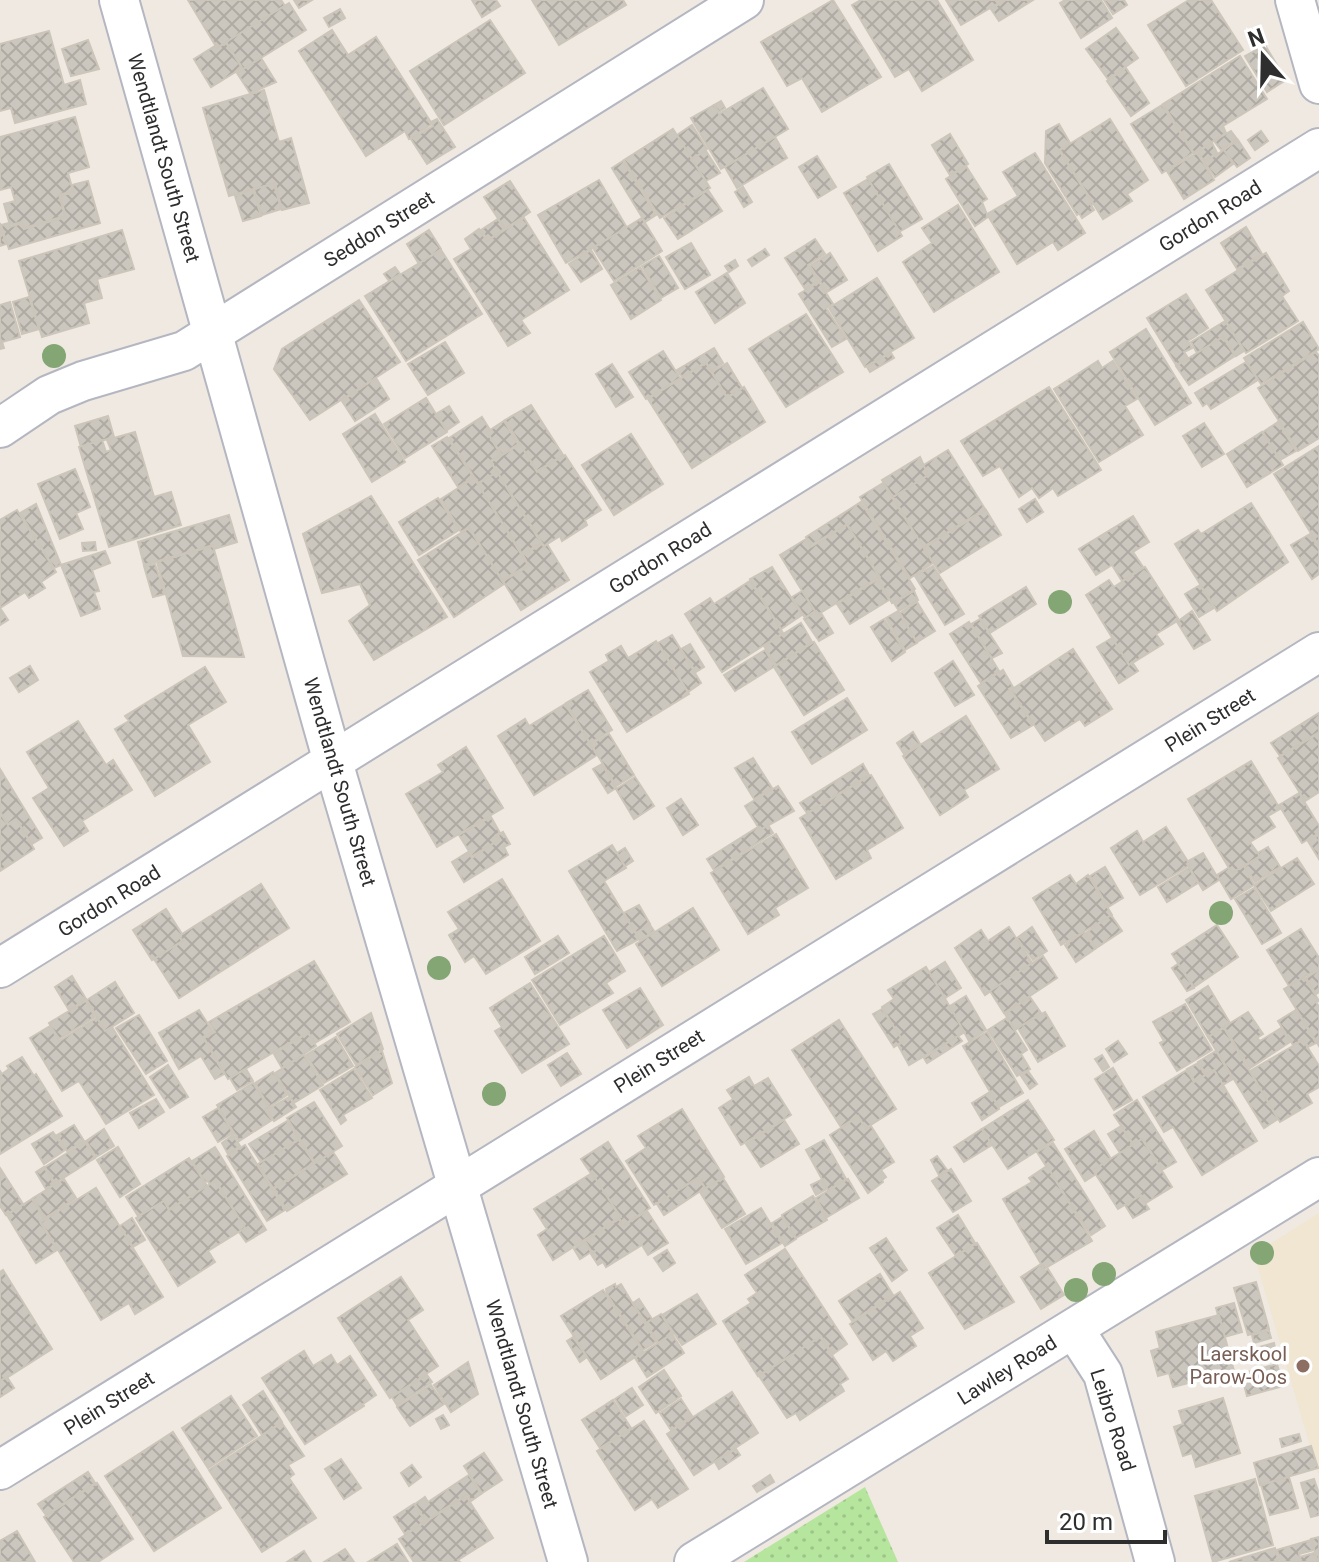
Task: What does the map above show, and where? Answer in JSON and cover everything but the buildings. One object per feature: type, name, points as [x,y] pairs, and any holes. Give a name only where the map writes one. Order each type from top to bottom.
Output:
[{"type":"street","name":"Wendtlandt South Street","points":[[119,0],[333,762],[568,1562]]},
{"type":"street","name":"Seddon Street","points":[[0,428],[49,395],[83,381],[184,351],[744,0]]},
{"type":"street","points":[[1295,0],[1319,84]]},
{"type":"street","name":"Gordon Road","points":[[0,968],[1319,148]]},
{"type":"street","name":"Plein Street","points":[[0,1470],[1319,652]]},
{"type":"street","name":"Lawley Road","points":[[694,1562],[1319,1177]]},
{"type":"street","name":"Leibro Road","points":[[1074,1329],[1103,1374],[1155,1562]]},
{"type":"shaded area","name":"Laerskool Parow-Oos","points":[[1319,1213],[1319,1477],[1254,1254]]},
{"type":"green space","points":[[865,1487],[898,1562],[744,1562]]},
{"type":"place","name":"Laerskool Parow-Oos","points":[[1303,1366]]}]
